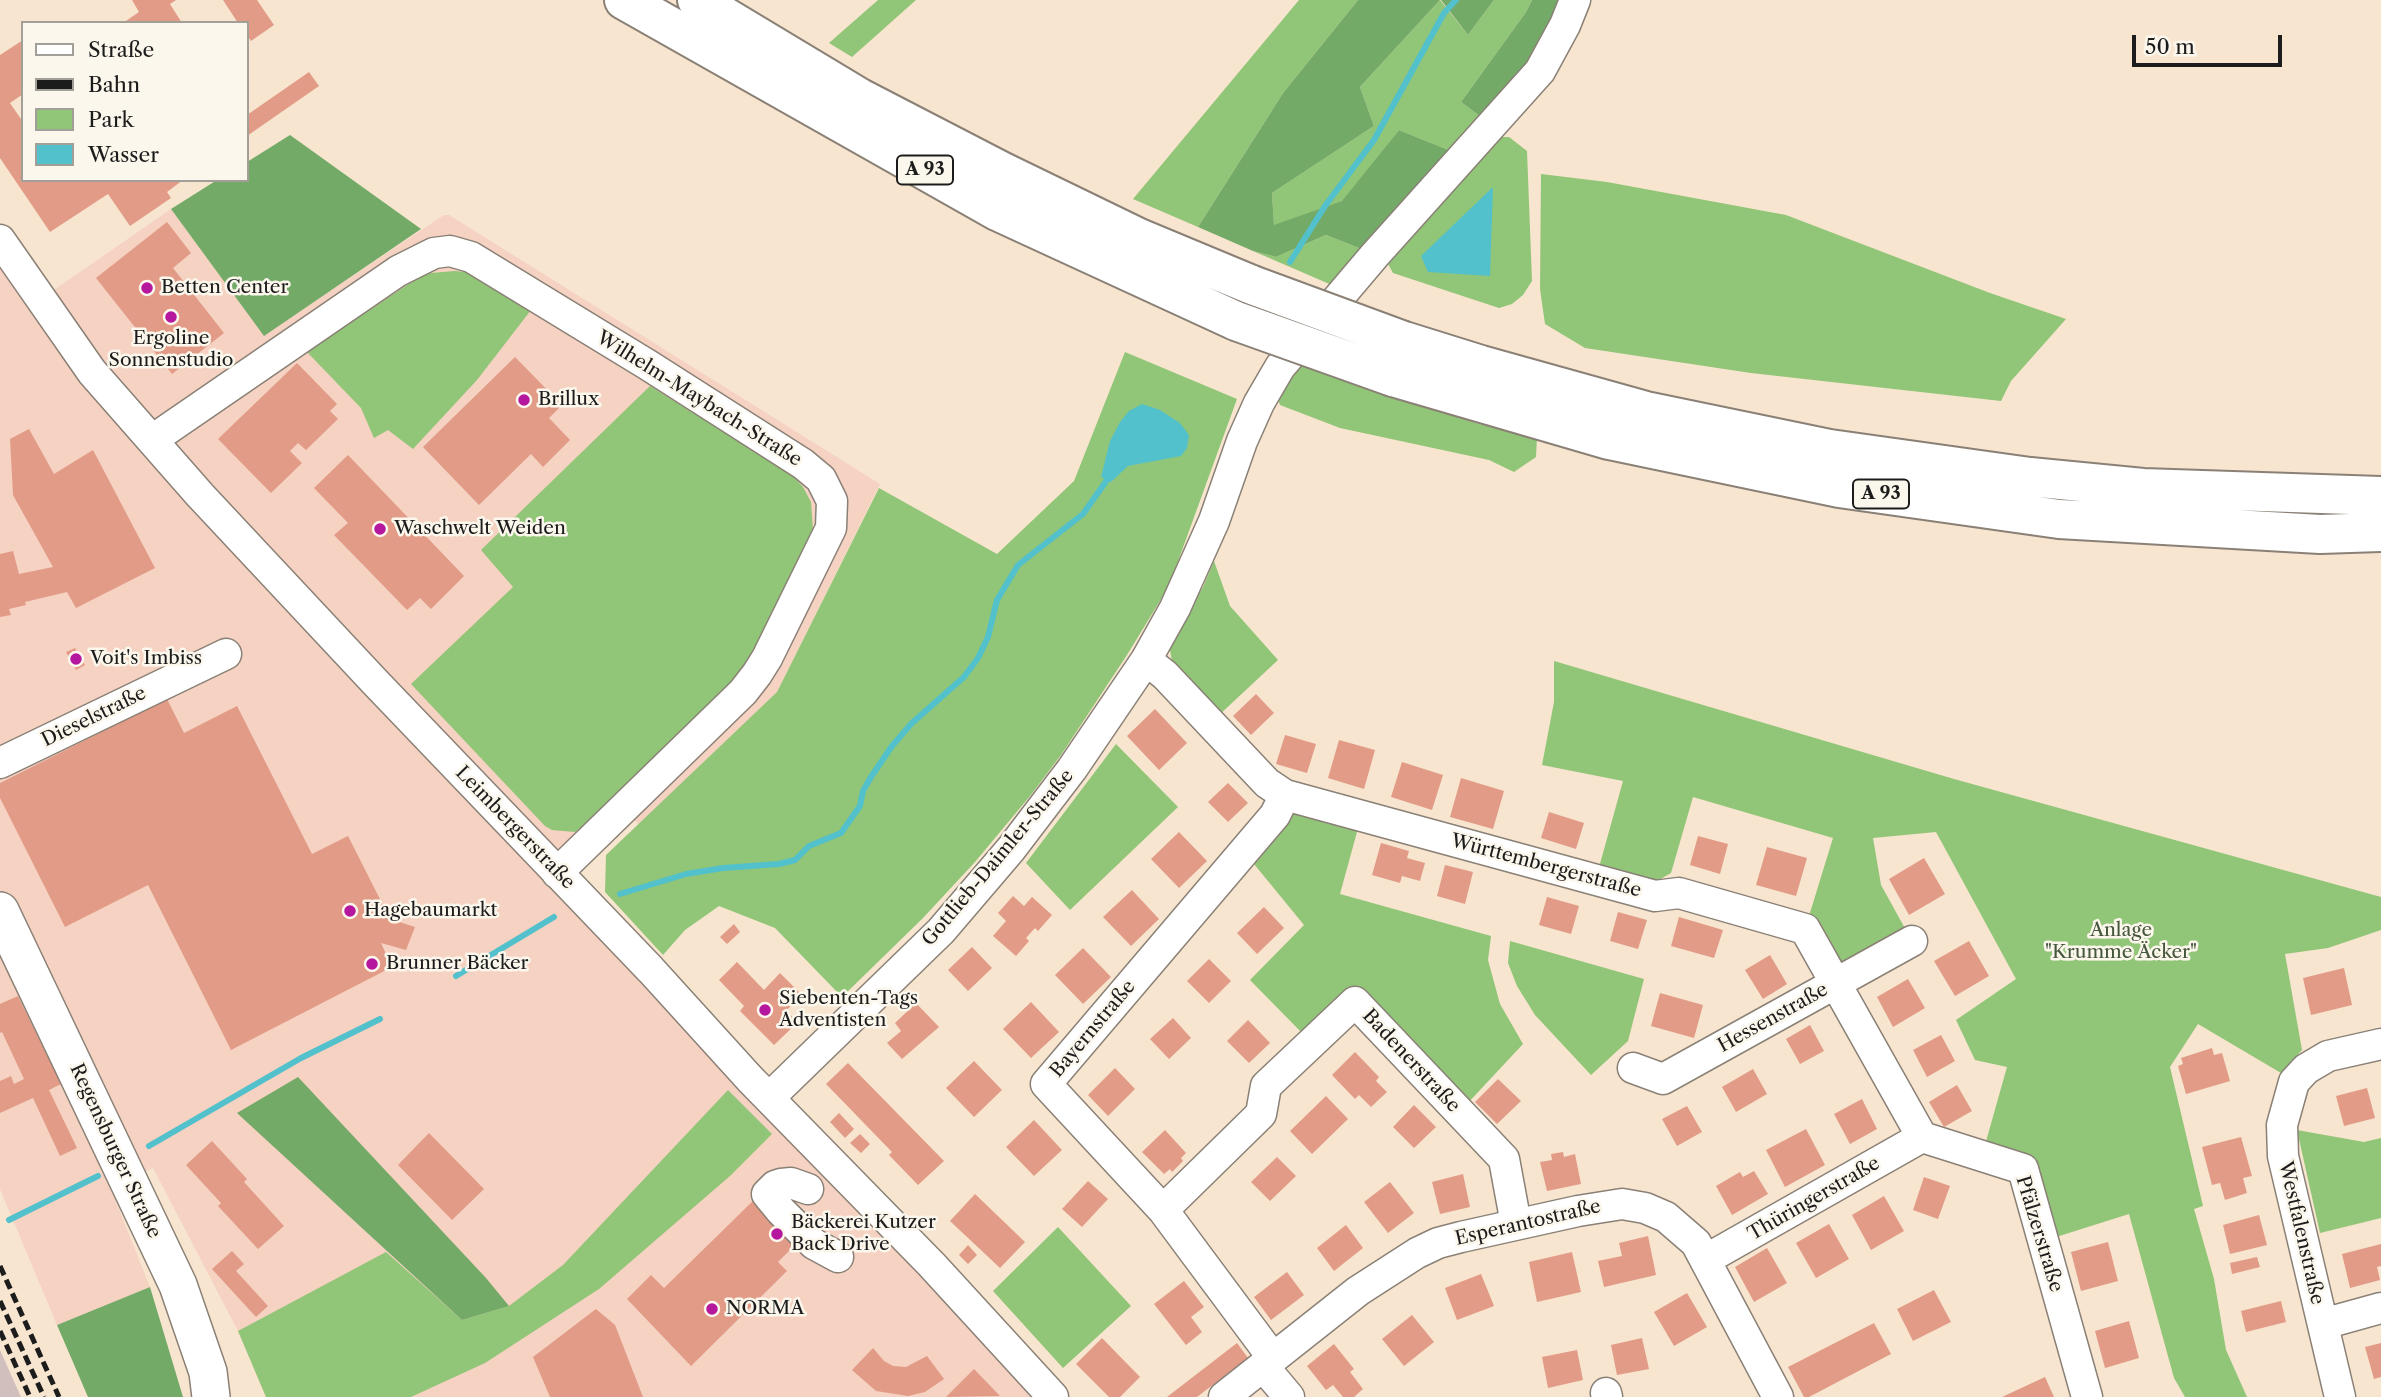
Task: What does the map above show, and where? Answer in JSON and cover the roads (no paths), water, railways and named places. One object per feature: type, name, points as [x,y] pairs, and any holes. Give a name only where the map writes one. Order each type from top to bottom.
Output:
[{"type":"highway","name":"A 93","points":[[624,0],[997,211],[1236,321],[1399,359],[1480,365],[1646,411],[1830,449],[2030,477],[2143,488],[2381,496]]},
{"type":"highway","name":"A 93","points":[[697,0],[860,98],[1139,238],[1252,285],[1399,359],[1609,440],[1839,488],[2059,519],[2320,534],[2381,532]]},
{"type":"main road","name":"Regensburger Straße","points":[[0,911],[178,1284],[208,1371],[211,1397]]},
{"type":"street","name":"Gottlieb-Daimler-Straße","points":[[769,1098],[941,931],[1072,769],[1146,660],[1200,555],[1242,441],[1259,403],[1280,367],[1374,256],[1540,71],[1575,0]]},
{"type":"street","name":"Leimbergerstraße","points":[[0,240],[92,372],[257,557],[636,954],[769,1098],[932,1265],[1053,1397]]},
{"type":"street","name":"Wilhelm-Maybach-Straße","points":[[152,440],[398,271],[433,253],[450,251],[471,257],[648,365],[803,464],[821,479],[832,500],[831,527],[757,674],[743,692],[557,873]]},
{"type":"street","name":"Dieselstraße","points":[[0,763],[226,653]]},
{"type":"street","name":"Württembergerstraße","points":[[1146,660],[1165,675],[1266,783],[1285,795],[1655,896],[1679,893],[1805,929],[1922,1137]]},
{"type":"street","name":"Bayernstraße","points":[[1285,795],[1275,815],[1046,1084],[1163,1210],[1268,1362],[1289,1397]]},
{"type":"street","name":"Hessenstraße","points":[[1633,1068],[1663,1079],[1912,940]]},
{"type":"street","name":"Badenerstraße","points":[[1163,1210],[1261,1114],[1266,1086],[1355,1002],[1504,1159],[1516,1224]]},
{"type":"street","name":"Westfalenstraße","points":[[2340,1397],[2283,1156],[2282,1125],[2294,1082],[2306,1069],[2328,1056],[2381,1044]]},
{"type":"street","name":"Thüringerstraße","points":[[1705,1261],[1922,1137]]},
{"type":"street","name":"Pfälzerstraße","points":[[1922,1137],[2023,1169],[2087,1397]]},
{"type":"street","points":[[808,1189],[791,1183],[781,1184],[767,1194],[814,1244],[838,1257]]},
{"type":"street","name":"Esperantostraße","points":[[1224,1397],[1358,1291],[1403,1261],[1438,1243],[1611,1204],[1634,1205],[1656,1212],[1676,1224],[1696,1243],[1778,1397]]},
{"type":"street","points":[[2323,1324],[2381,1308]]},
{"type":"water","points":[[1493,187],[1490,276],[1428,272],[1421,256]]},
{"type":"water","points":[[1142,404],[1160,410],[1180,423],[1189,435],[1187,448],[1181,456],[1128,466],[1111,482],[1101,477],[1110,441],[1129,411]]},
{"type":"waterway","points":[[1290,262],[1325,206],[1374,140],[1444,13],[1456,0]]},
{"type":"waterway","points":[[620,894],[686,874],[795,860],[809,846],[841,833],[860,806],[863,791],[892,746],[912,723],[964,677],[978,658],[988,637],[997,600],[1018,565],[1083,514],[1107,480]]},
{"type":"waterway","points":[[456,976],[554,917]]},
{"type":"waterway","points":[[149,1146],[301,1058],[380,1019]]},
{"type":"waterway","points":[[9,1220],[98,1176]]},
{"type":"railway","points":[[0,1266],[59,1397]]},
{"type":"railway","points":[[0,1301],[44,1397]]},
{"type":"railway","points":[[0,1331],[30,1397]]},
{"type":"place","name":"Betten Center","points":[[147,288]]},
{"type":"place","name":"Ergoline Sonnenstudio","points":[[171,317]]},
{"type":"place","name":"Brillux","points":[[524,400]]},
{"type":"place","name":"Waschwelt Weiden","points":[[380,529]]},
{"type":"place","name":"Voit's Imbiss","points":[[76,659]]},
{"type":"place","name":"Hagebaumarkt","points":[[350,911]]},
{"type":"place","name":"Brunner Bäcker","points":[[372,964]]},
{"type":"place","name":"Siebenten-Tags Adventisten","points":[[765,1010]]},
{"type":"place","name":"Bäckerei Kutzer Back Drive","points":[[777,1234]]},
{"type":"place","name":"NORMA","points":[[712,1309]]},
{"type":"park label","name":"Anlage \"Krumme Äcker\"","points":[[2121,942]]}]
